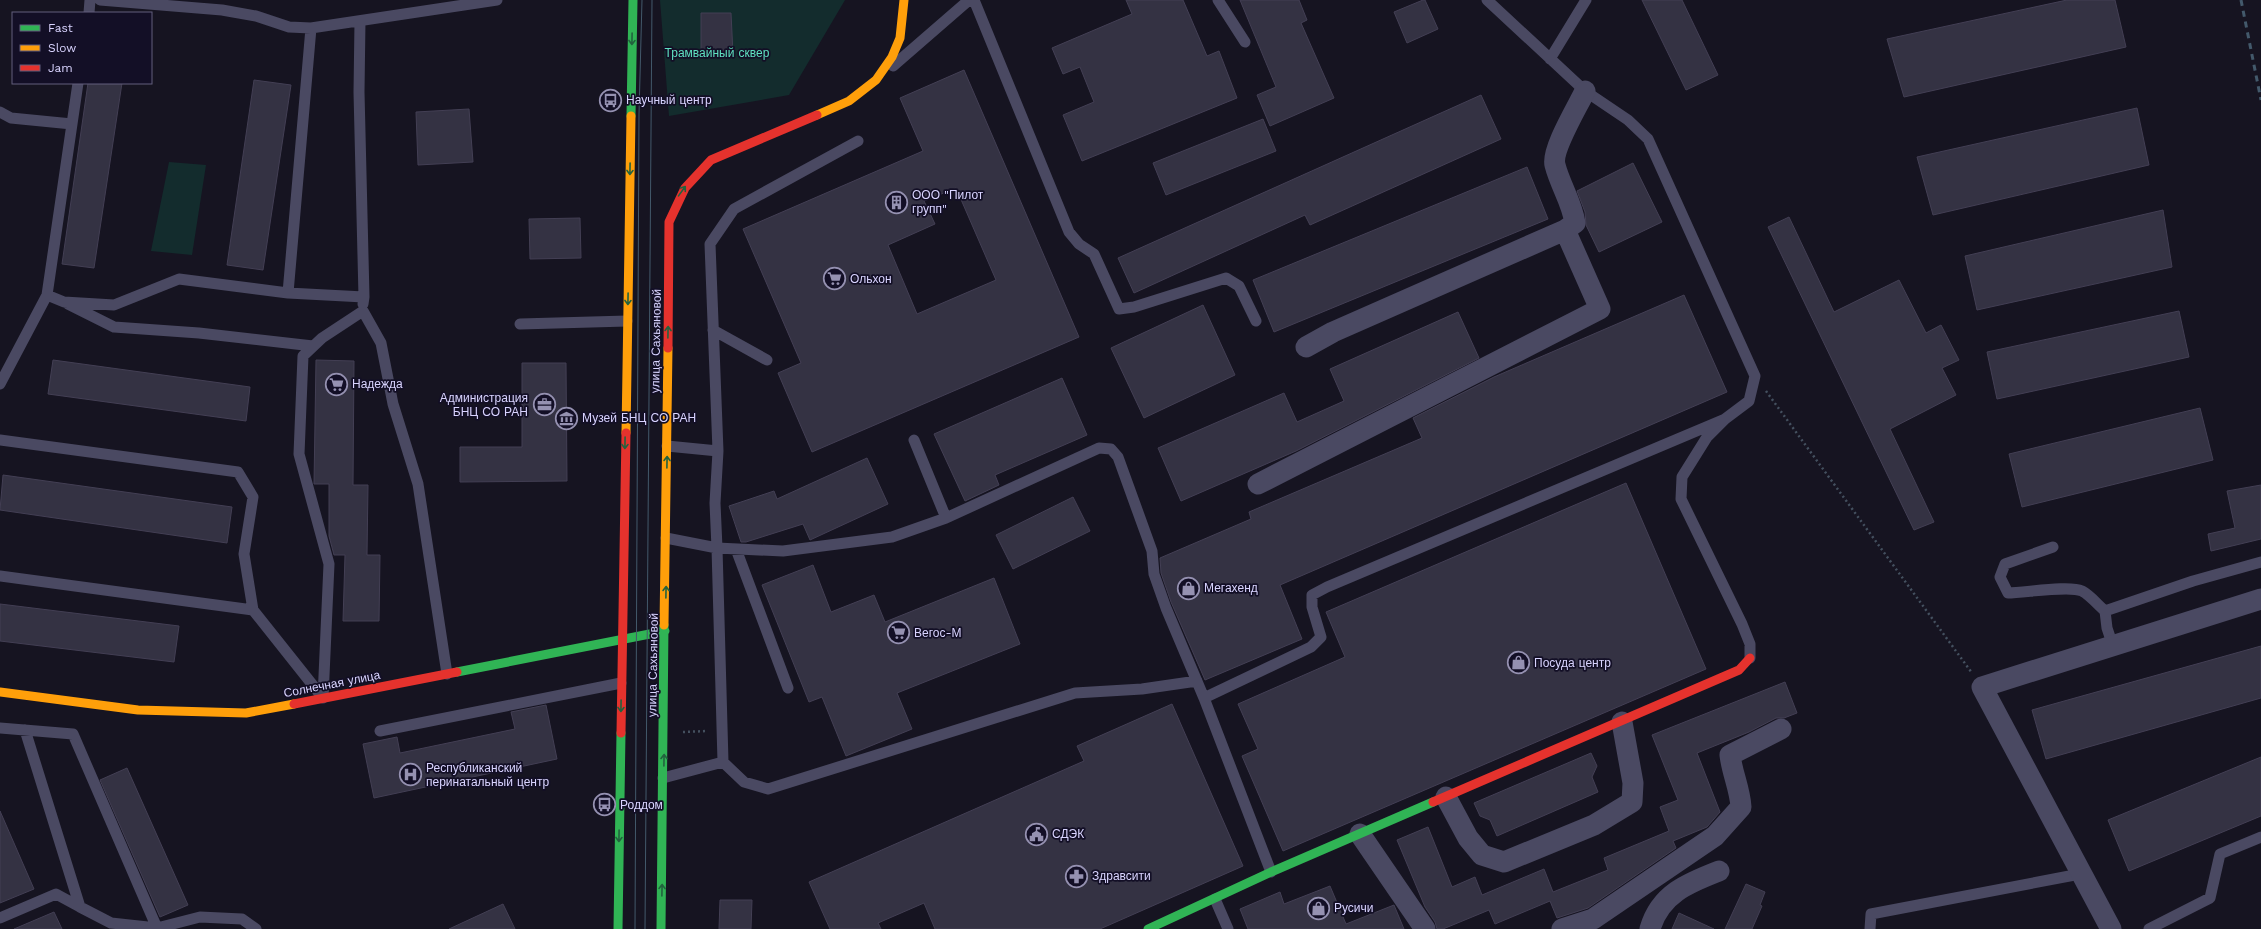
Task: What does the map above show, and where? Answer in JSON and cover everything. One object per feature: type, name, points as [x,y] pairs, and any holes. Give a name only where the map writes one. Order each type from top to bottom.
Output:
[{"type":"main road","points":[[618,929],[633,0]]},
{"type":"main road","name":"улица Сахьяновой","points":[[661,929],[669,222],[678,196],[693,176],[711,160],[849,101],[876,80],[892,57],[900,38],[904,0]]},
{"type":"main road","name":"Солнечная улица","points":[[0,692],[138,710],[246,713],[665,631]]},
{"type":"main road","points":[[1160,926],[1271,872],[1622,722],[1738,670],[1750,658]]},
{"type":"street","points":[[1306,348],[1333,332],[1565,230],[1574,223],[1573,211],[1554,163],[1557,147],[1586,92]]},
{"type":"street","points":[[1258,484],[1600,309],[1565,230]]},
{"type":"street","points":[[2111,929],[2080,874],[1982,687],[2261,599]]},
{"type":"street","points":[[1446,797],[1468,838],[1482,855],[1504,862],[1594,825],[1632,802],[1633,783],[1622,722]]},
{"type":"street","points":[[1562,929],[1593,920],[1715,836],[1741,807],[1740,793],[1732,773],[1730,755],[1781,729]]},
{"type":"street","points":[[1360,834],[1425,929]]},
{"type":"street","points":[[1650,929],[1653,919],[1668,898],[1686,884],[1719,871]]},
{"type":"lane","points":[[89,12],[90,0]]},
{"type":"lane","points":[[100,0],[222,10],[256,16],[289,27],[311,28],[360,21],[439,5],[497,0]]},
{"type":"lane","points":[[876,80],[969,0]]},
{"type":"lane","points":[[974,0],[1068,232],[1079,244],[1094,254],[1119,309],[1134,307],[1226,278],[1239,286],[1256,321]]},
{"type":"lane","points":[[1218,0],[1245,42]]},
{"type":"lane","points":[[1486,0],[1586,92],[1628,120],[1648,138],[1756,376],[1749,401],[1725,419],[1707,437],[1682,477],[1681,499],[1742,624],[1750,644],[1750,658]]},
{"type":"lane","points":[[1550,59],[1586,0]]},
{"type":"lane","points":[[360,21],[359,92],[364,297],[363,311],[381,343],[393,404],[418,484],[447,674]]},
{"type":"lane","points":[[288,293],[311,28]]},
{"type":"lane","points":[[0,384],[47,294],[78,84]]},
{"type":"lane","points":[[0,112],[11,118],[72,124]]},
{"type":"lane","points":[[858,141],[734,210],[723,223],[710,244],[718,451],[715,503],[723,762],[744,782],[768,789],[1075,693],[1142,689],[1197,681]]},
{"type":"lane","points":[[64,302],[114,305],[179,279],[288,293],[364,297]]},
{"type":"lane","points":[[47,294],[114,327],[199,333],[313,346]]},
{"type":"lane","points":[[323,698],[329,564],[300,454],[303,356],[313,346],[363,311]]},
{"type":"lane","points":[[520,324],[627,321]]},
{"type":"lane","points":[[713,330],[767,360]]},
{"type":"lane","points":[[1204,698],[1311,648],[1321,637],[1312,607],[1312,596],[1326,587],[1725,419]]},
{"type":"lane","points":[[0,440],[238,472],[253,497],[244,554],[253,610],[323,698]]},
{"type":"lane","points":[[914,440],[946,518]]},
{"type":"lane","points":[[667,446],[718,451]]},
{"type":"lane","points":[[666,538],[717,548],[783,551],[892,537],[946,518],[1099,448],[1111,449],[1118,457],[1152,551],[1157,581],[1271,872]]},
{"type":"lane","points":[[2053,547],[2005,564],[2000,577],[2008,593],[2030,593],[2052,589],[2081,590],[2105,612],[2107,628],[2113,646]]},
{"type":"lane","points":[[736,549],[788,688]]},
{"type":"lane","points":[[2105,612],[2194,581],[2261,562]]},
{"type":"lane","points":[[0,576],[253,610]]},
{"type":"lane","points":[[380,732],[621,683]]},
{"type":"lane","points":[[0,728],[73,734],[156,929]]},
{"type":"lane","points":[[25,730],[80,907]]},
{"type":"lane","points":[[663,778],[723,762]]},
{"type":"lane","points":[[2149,929],[2210,898],[2220,854],[2261,837]]},
{"type":"lane","points":[[1870,929],[1871,914],[2080,874]]},
{"type":"lane","points":[[0,918],[56,894],[111,923],[156,929],[200,917],[242,919],[256,929]]},
{"type":"lane","points":[[1215,899],[1228,929]]},
{"type":"path","points":[[1756,376],[1982,687]]},
{"type":"green space","name":"Трамвайный сквер","points":[[660,0],[845,0],[789,95],[669,116]]},
{"type":"green space","points":[[169,162],[206,165],[192,255],[151,251]]},
{"type":"building","points":[[1126,0],[1183,0],[1207,56],[1219,51],[1237,98],[1082,161],[1063,115],[1094,102],[1080,67],[1063,74],[1052,48],[1132,14]]},
{"type":"building","points":[[1240,0],[1299,0],[1307,20],[1301,23],[1334,98],[1270,126],[1257,95],[1276,87]]},
{"type":"building","points":[[1425,0],[1438,29],[1407,43],[1394,12]]},
{"type":"building","points":[[1642,0],[1682,0],[1718,75],[1686,90]]},
{"type":"building","points":[[2067,0],[2115,0],[2126,47],[1904,97],[1887,39]]},
{"type":"building","points":[[701,13],[731,13],[733,54],[701,54]]},
{"type":"building","points":[[964,70],[1079,337],[812,452],[778,373],[801,363],[743,229],[923,151],[900,98]],"holes":[[[956,188],[996,280],[917,314],[888,245],[935,224],[924,201]]]},
{"type":"building","points":[[254,80],[291,85],[263,270],[227,265]]},
{"type":"building","points":[[88,84],[122,84],[94,268],[62,264]]},
{"type":"building","points":[[1481,95],[1501,139],[1310,225],[1305,215],[1134,293],[1118,258]]},
{"type":"building","points":[[2137,108],[2149,165],[1933,215],[1917,157]]},
{"type":"building","points":[[469,109],[473,162],[418,165],[416,112]]},
{"type":"building","points":[[1263,119],[1276,151],[1166,195],[1153,163]]},
{"type":"building","points":[[1633,163],[1662,222],[1599,252],[1586,225],[1585,212],[1577,191]]},
{"type":"building","points":[[1527,167],[1548,219],[1274,332],[1253,280]]},
{"type":"building","points":[[2163,210],[2172,267],[1977,310],[1965,256]]},
{"type":"building","points":[[1789,217],[1834,312],[1899,280],[1926,333],[1941,325],[1959,360],[1942,368],[1956,395],[1890,429],[1934,522],[1914,530],[1768,227]]},
{"type":"building","points":[[580,218],[581,258],[530,259],[529,219]]},
{"type":"building","points":[[1684,295],[1727,392],[1280,585],[1302,639],[1205,680],[1171,602],[1161,573],[1160,558],[1251,519],[1249,512],[1422,438],[1413,418],[1494,377]]},
{"type":"building","points":[[1203,305],[1235,375],[1144,418],[1111,348]]},
{"type":"building","points":[[2179,311],[2189,357],[1997,399],[1987,352]]},
{"type":"building","points":[[1458,312],[1479,358],[1296,451],[1181,501],[1158,448],[1284,393],[1297,422],[1344,401],[1330,369]]},
{"type":"building","points":[[53,360],[250,387],[246,421],[48,394]]},
{"type":"building","points":[[316,360],[354,361],[353,485],[368,485],[367,555],[380,555],[379,621],[343,621],[345,555],[334,555],[329,536],[329,484],[314,484]]},
{"type":"building","name":"Администрация БНЦ СО РАН","points":[[522,363],[566,363],[567,481],[460,482],[460,447],[522,447]]},
{"type":"building","points":[[1062,378],[1087,435],[995,475],[999,485],[965,501],[934,434]]},
{"type":"building","points":[[2200,408],[2213,460],[2022,507],[2009,454]]},
{"type":"building","points":[[867,458],[888,504],[810,540],[803,524],[746,542],[741,542],[729,506],[774,491],[777,499]]},
{"type":"building","points":[[3,475],[232,507],[227,543],[0,510]]},
{"type":"building","name":"Посуда центр","points":[[1626,483],[1706,669],[1283,851],[1242,756],[1258,749],[1238,704],[1345,657],[1326,612]]},
{"type":"building","points":[[2261,485],[2261,539],[2211,551],[2208,534],[2235,528],[2227,491]]},
{"type":"building","points":[[1073,497],[1090,531],[1013,569],[996,535]]},
{"type":"building","name":"Вегос-М","points":[[813,565],[831,612],[874,595],[885,622],[994,578],[1020,644],[897,693],[912,729],[846,756],[822,697],[809,702],[762,585]]},
{"type":"building","points":[[0,604],[179,626],[174,662],[0,641]]},
{"type":"building","points":[[2261,646],[2261,698],[2046,759],[2032,710]]},
{"type":"building","points":[[1785,682],[1797,713],[1784,718],[1776,718],[1749,732],[1697,753],[1720,812],[1707,827],[1673,841],[1676,848],[1588,908],[1557,918],[1550,901],[1495,924],[1489,910],[1443,929],[1437,929],[1435,922],[1425,907],[1397,840],[1428,827],[1452,887],[1475,877],[1482,895],[1544,869],[1553,892],[1608,870],[1604,858],[1669,831],[1660,807],[1678,800],[1652,735]]},
{"type":"building","points":[[1172,704],[1243,866],[1100,929],[935,929],[924,903],[878,923],[881,929],[830,929],[809,882],[1084,761],[1077,746]]},
{"type":"building","points":[[546,705],[557,759],[374,798],[363,744],[397,737],[400,753],[515,729],[511,712]]},
{"type":"building","points":[[1591,753],[1597,766],[1592,777],[1598,792],[1497,836],[1490,820],[1480,816],[1474,803]]},
{"type":"building","points":[[2261,757],[2261,816],[2129,871],[2108,820]]},
{"type":"building","points":[[127,768],[188,905],[160,917],[100,780]]},
{"type":"building","points":[[0,811],[34,889],[0,903]]},
{"type":"building","points":[[1746,884],[1765,892],[1760,905],[1762,906],[1752,929],[1725,929]]},
{"type":"building","points":[[1330,886],[1346,924],[1394,905],[1404,929],[1248,929],[1240,909],[1280,892],[1284,904]]},
{"type":"building","points":[[720,900],[752,900],[751,929],[719,929]]},
{"type":"building","points":[[503,904],[515,929],[449,929]]},
{"type":"building","points":[[54,912],[62,929],[14,929]]},
{"type":"building","points":[[1679,913],[1714,929],[1672,929]]},
{"type":"tram line","points":[[635,929],[639,114],[642,0]]},
{"type":"tram line","points":[[645,929],[652,0]]},
{"type":"railway","points":[[2241,0],[2261,100]]},
{"type":"traffic: fast","points":[[631,116],[633,0]]},
{"type":"traffic: fast","points":[[661,929],[664,625]]},
{"type":"traffic: fast","points":[[457,672],[665,631]]},
{"type":"traffic: fast","points":[[618,929],[621,733]]},
{"type":"traffic: fast","points":[[1148,929],[1271,872],[1433,802]]},
{"type":"traffic: slow","points":[[817,115],[849,101],[876,80],[892,57],[900,38],[904,0]]},
{"type":"traffic: slow","points":[[626,433],[631,116]]},
{"type":"traffic: slow","points":[[664,625],[668,348]]},
{"type":"traffic: slow","points":[[0,692],[138,710],[246,713],[294,704]]},
{"type":"traffic: jam","points":[[668,348],[669,222],[685,188],[711,160],[817,115]]},
{"type":"traffic: jam","points":[[621,733],[626,433]]},
{"type":"traffic: jam","points":[[1433,802],[1739,670],[1750,658]]},
{"type":"traffic: jam","points":[[294,704],[457,672]]},
{"type":"place","name":"Научный центр","points":[[610,100]]},
{"type":"place","name":"ООО \"Пилот групп\"","points":[[897,202]]},
{"type":"place","name":"Ольхон","points":[[834,279]]},
{"type":"place","name":"Надежда","points":[[336,384]]},
{"type":"place","name":"Администрация БНЦ СО РАН","points":[[544,405]]},
{"type":"place","name":"Музей БНЦ СО РАН","points":[[566,418]]},
{"type":"place","name":"Мегахенд","points":[[1189,588]]},
{"type":"place","name":"Вегос-М","points":[[899,633]]},
{"type":"place","name":"Посуда центр","points":[[1518,663]]},
{"type":"place","name":"Республиканский перинатальный центр","points":[[411,775]]},
{"type":"place","name":"Роддом","points":[[604,805]]},
{"type":"place","name":"СДЭК","points":[[1036,834]]},
{"type":"place","name":"Здравсити","points":[[1076,876]]},
{"type":"place","name":"Русичи","points":[[1319,908]]}]
